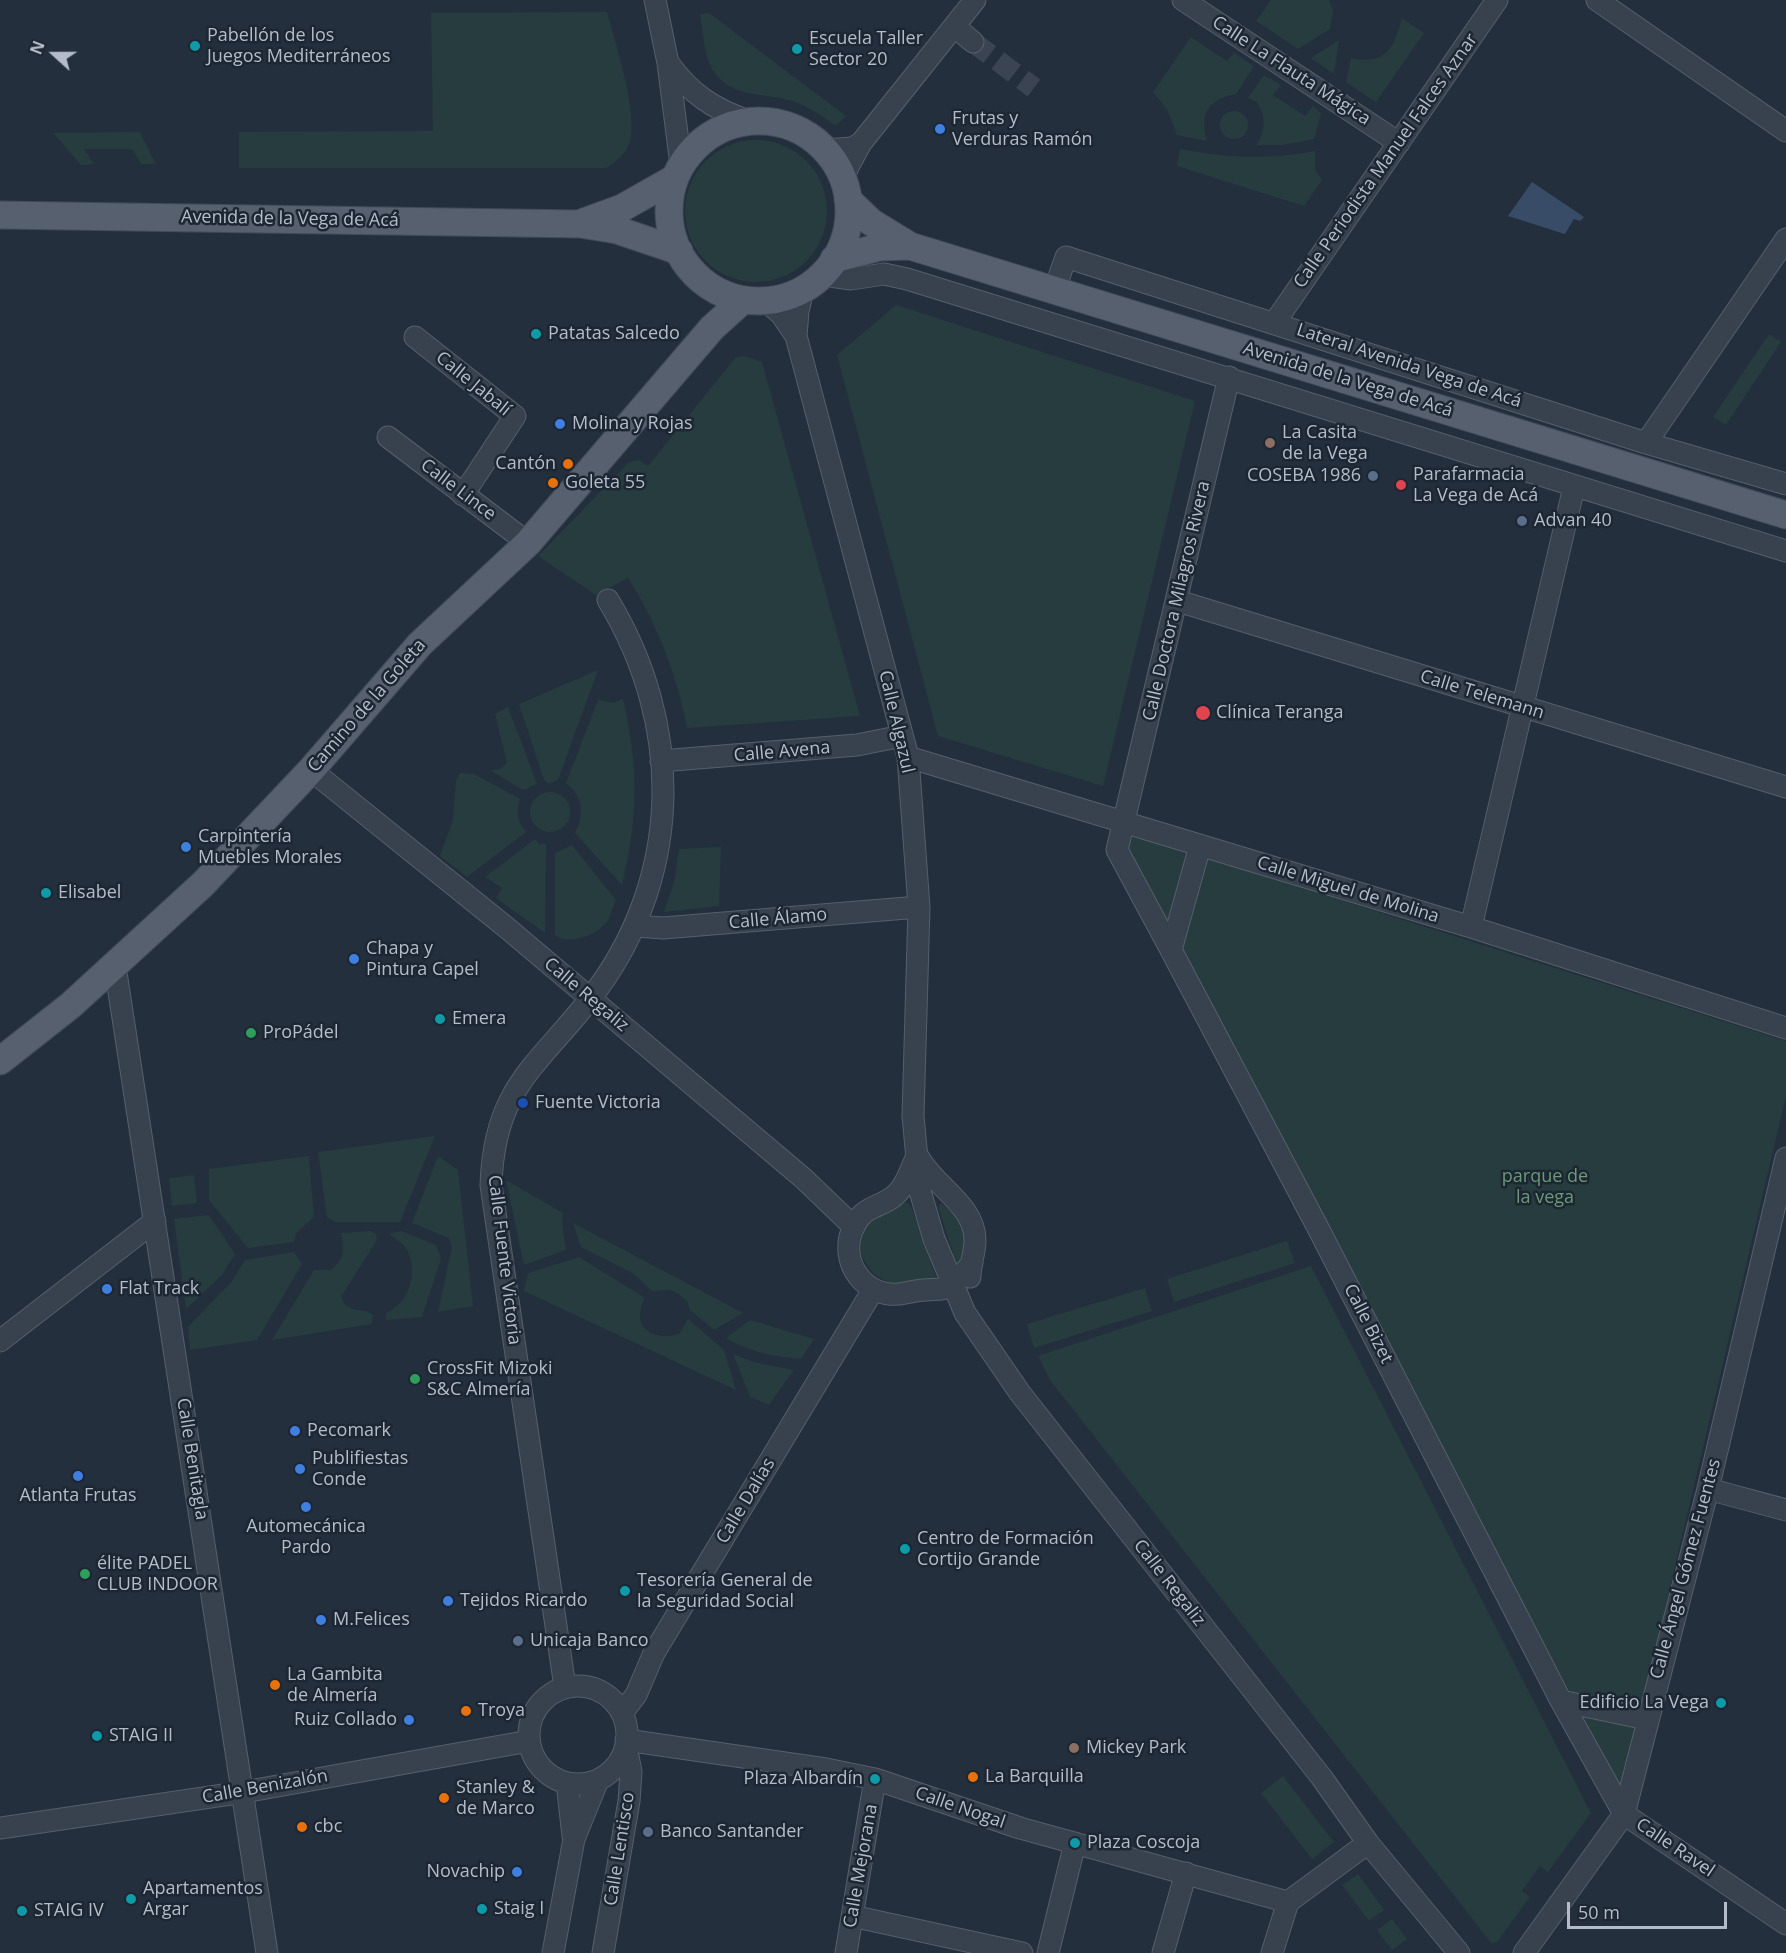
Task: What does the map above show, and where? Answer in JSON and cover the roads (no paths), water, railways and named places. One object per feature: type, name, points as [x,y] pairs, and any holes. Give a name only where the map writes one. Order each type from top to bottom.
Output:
[{"type":"main road","points":[[749,121],[773,122],[796,128],[825,150],[846,190],[845,232],[820,275],[744,298],[693,272],[679,251],[668,208],[678,172],[699,143],[719,130],[749,121]]},
{"type":"main road","name":"Avenida de la Vega de Acá","points":[[580,224],[640,199],[678,172]]},
{"type":"main road","name":"Avenida de la Vega de Acá","points":[[846,190],[871,222],[910,246],[1786,515]]},
{"type":"main road","name":"Avenida de la Vega de Acá","points":[[0,215],[580,224],[617,230],[679,251]]},
{"type":"main road","name":"Avenida de la Vega de Acá","points":[[820,275],[880,247],[910,246]]},
{"type":"main road","name":"Camino de la Goleta","points":[[0,1061],[115,966],[203,884],[311,770],[420,644],[528,543],[712,328],[744,298]]},
{"type":"street","points":[[655,0],[668,63],[678,172]]},
{"type":"street","points":[[846,190],[848,167],[861,143],[975,0]]},
{"type":"street","name":"Calle La Flauta Mágica","points":[[1183,0],[1399,143]]},
{"type":"street","name":"Calle Periodista Manuel Falces Aznar","points":[[1275,322],[1497,0]]},
{"type":"street","points":[[1597,0],[1786,131]]},
{"type":"street","points":[[955,27],[974,42]]},
{"type":"street","points":[[668,63],[697,96],[710,106],[749,121]]},
{"type":"street","points":[[825,150],[852,148],[861,143]]},
{"type":"street","points":[[1646,442],[1786,239]]},
{"type":"street","name":"Lateral Avenida Vega de Acá","points":[[1054,291],[1066,257],[1646,442],[1786,484]]},
{"type":"street","points":[[820,275],[851,279],[880,273],[897,276],[1786,551]]},
{"type":"street","name":"Calle Algazul","points":[[796,336],[820,275]]},
{"type":"street","name":"Calle Algazul","points":[[744,298],[781,314],[796,336],[908,757],[920,908],[914,1116],[920,1191]]},
{"type":"street","name":"Calle Jabalí","points":[[415,338],[515,416],[463,495]]},
{"type":"street","name":"Calle Doctora Milagros Rivera","points":[[1124,825],[1229,377]]},
{"type":"street","name":"Calle Lince","points":[[388,437],[528,543]]},
{"type":"street","points":[[1471,927],[1521,707],[1575,487]]},
{"type":"street","name":"Calle Fuente Victoria","points":[[565,1687],[491,1185],[492,1154],[503,1112],[522,1078],[590,998],[625,949],[651,887],[660,841],[662,761],[657,722],[645,675],[629,635],[608,600]]},
{"type":"street","name":"Calle Telemann","points":[[1178,601],[1786,787]]},
{"type":"street","name":"Calle Avena","points":[[662,761],[856,746],[902,736]]},
{"type":"street","name":"Calle Miguel de Molina","points":[[908,757],[1124,825],[1471,927],[1786,1028]]},
{"type":"street","name":"Calle Regaliz","points":[[311,770],[590,998],[803,1178],[854,1227]]},
{"type":"street","name":"Calle Bizet","points":[[1124,825],[1117,850],[1317,1226],[1561,1701],[1624,1814]]},
{"type":"street","points":[[1171,950],[1200,846]]},
{"type":"street","name":"Calle Álamo","points":[[636,926],[663,928],[920,908]]},
{"type":"street","name":"Calle Benitagla","points":[[115,966],[267,1953]]},
{"type":"street","points":[[917,1155],[926,1170],[963,1207],[971,1222],[975,1238],[965,1313],[930,1290]]},
{"type":"street","points":[[891,1199],[906,1180],[917,1155]]},
{"type":"street","name":"Calle Ángel Gómez Fuentes","points":[[1524,1953],[1624,1814],[1708,1489],[1786,1158]]},
{"type":"street","points":[[945,1191],[933,1188],[873,1205],[854,1227],[849,1250],[853,1268],[862,1283],[873,1290],[900,1294],[943,1290],[953,1286],[972,1263]]},
{"type":"street","name":"Calle Regaliz","points":[[920,1191],[934,1239],[965,1313],[1020,1393],[1322,1778],[1368,1843],[1459,1953]]},
{"type":"street","points":[[0,1341],[155,1221]]},
{"type":"street","name":"Calle Dalías","points":[[622,1713],[636,1695],[654,1653],[873,1290]]},
{"type":"street","points":[[1708,1489],[1786,1510]]},
{"type":"street","points":[[579,1685],[599,1690],[615,1703],[622,1713],[626,1743],[616,1766],[598,1780],[587,1783],[567,1783],[546,1773],[538,1764],[529,1741],[531,1718],[548,1695],[565,1687],[579,1685]]},
{"type":"street","points":[[1561,1701],[1647,1719]]},
{"type":"street","name":"Calle Benizalón","points":[[0,1828],[244,1792],[529,1741]]},
{"type":"street","name":"Calle Nogal","points":[[626,1743],[826,1769],[875,1779],[1020,1828],[1288,1902]]},
{"type":"street","name":"Calle Lentisco","points":[[603,1953],[629,1801],[632,1772],[626,1743]]},
{"type":"street","name":"Calle Mejorana","points":[[846,1953],[875,1779]]},
{"type":"street","name":"Calle Lentisco","points":[[553,1953],[574,1839],[598,1780]]},
{"type":"street","name":"Calle Lentisco","points":[[567,1783],[574,1839]]},
{"type":"street","name":"Calle Ravel","points":[[1624,1814],[1786,1924]]},
{"type":"street","points":[[1048,1953],[1075,1843]]},
{"type":"street","points":[[1272,1953],[1288,1902],[1368,1843]]},
{"type":"street","points":[[1163,1953],[1186,1873]]},
{"type":"street","points":[[852,1916],[1022,1953]]},
{"type":"water","points":[[1532,182],[1584,217],[1580,221],[1574,219],[1565,234],[1508,216]]},
{"type":"tunnel","points":[[973,42],[1034,88]]},
{"type":"place","name":"Pabellón de los Juegos Mediterráneos","points":[[195,46]]},
{"type":"place","name":"Escuela Taller Sector 20","points":[[797,49]]},
{"type":"place","name":"Frutas y Verduras Ramón","points":[[940,129]]},
{"type":"place","name":"Patatas Salcedo","points":[[536,334]]},
{"type":"place","name":"Molina y Rojas","points":[[560,424]]},
{"type":"place","name":"La Casita de la Vega","points":[[1270,443]]},
{"type":"place","name":"Cantón","points":[[568,464]]},
{"type":"place","name":"COSEBA 1986","points":[[1373,476]]},
{"type":"place","name":"Goleta 55","points":[[553,483]]},
{"type":"place","name":"Parafarmacia La Vega de Acá","points":[[1401,485]]},
{"type":"place","name":"Advan 40","points":[[1522,521]]},
{"type":"place","name":"Clínica Teranga","points":[[1203,713]]},
{"type":"place","name":"Carpintería Muebles Morales","points":[[186,847]]},
{"type":"place","name":"Elisabel","points":[[46,893]]},
{"type":"place","name":"Chapa y Pintura Capel","points":[[354,959]]},
{"type":"place","name":"Emera","points":[[440,1019]]},
{"type":"place","name":"ProPádel","points":[[251,1033]]},
{"type":"place","name":"Fuente Victoria","points":[[523,1103]]},
{"type":"place","name":"Flat Track","points":[[107,1289]]},
{"type":"place","name":"CrossFit Mizoki S&C Almería","points":[[415,1379]]},
{"type":"place","name":"Pecomark","points":[[295,1431]]},
{"type":"place","name":"Publifiestas Conde","points":[[300,1469]]},
{"type":"place","name":"Atlanta Frutas","points":[[78,1476]]},
{"type":"place","name":"Automecánica Pardo","points":[[306,1507]]},
{"type":"place","name":"Centro de Formación Cortijo Grande","points":[[905,1549]]},
{"type":"place","name":"élite PADEL CLUB INDOOR","points":[[85,1574]]},
{"type":"place","name":"Tesorería General de la Seguridad Social","points":[[625,1591]]},
{"type":"place","name":"Tejidos Ricardo","points":[[448,1601]]},
{"type":"place","name":"M.Felices","points":[[321,1620]]},
{"type":"place","name":"Unicaja Banco","points":[[518,1641]]},
{"type":"place","name":"La Gambita de Almería","points":[[275,1685]]},
{"type":"place","name":"Edificio La Vega","points":[[1721,1703]]},
{"type":"place","name":"Troya","points":[[466,1711]]},
{"type":"place","name":"Ruiz Collado","points":[[409,1720]]},
{"type":"place","name":"STAIG II","points":[[97,1736]]},
{"type":"place","name":"Mickey Park","points":[[1074,1748]]},
{"type":"place","name":"La Barquilla","points":[[973,1777]]},
{"type":"place","name":"Plaza Albardín","points":[[875,1779]]},
{"type":"place","name":"Stanley & de Marco","points":[[444,1798]]},
{"type":"place","name":"cbc","points":[[302,1827]]},
{"type":"place","name":"Banco Santander","points":[[648,1832]]},
{"type":"place","name":"Plaza Coscoja","points":[[1075,1843]]},
{"type":"place","name":"Novachip","points":[[517,1872]]},
{"type":"place","name":"Apartamentos Argar","points":[[131,1899]]},
{"type":"place","name":"Staig I","points":[[482,1909]]},
{"type":"place","name":"STAIG IV","points":[[22,1911]]},
{"type":"park label","name":"parque de la vega","points":[[1545,1187]]}]
